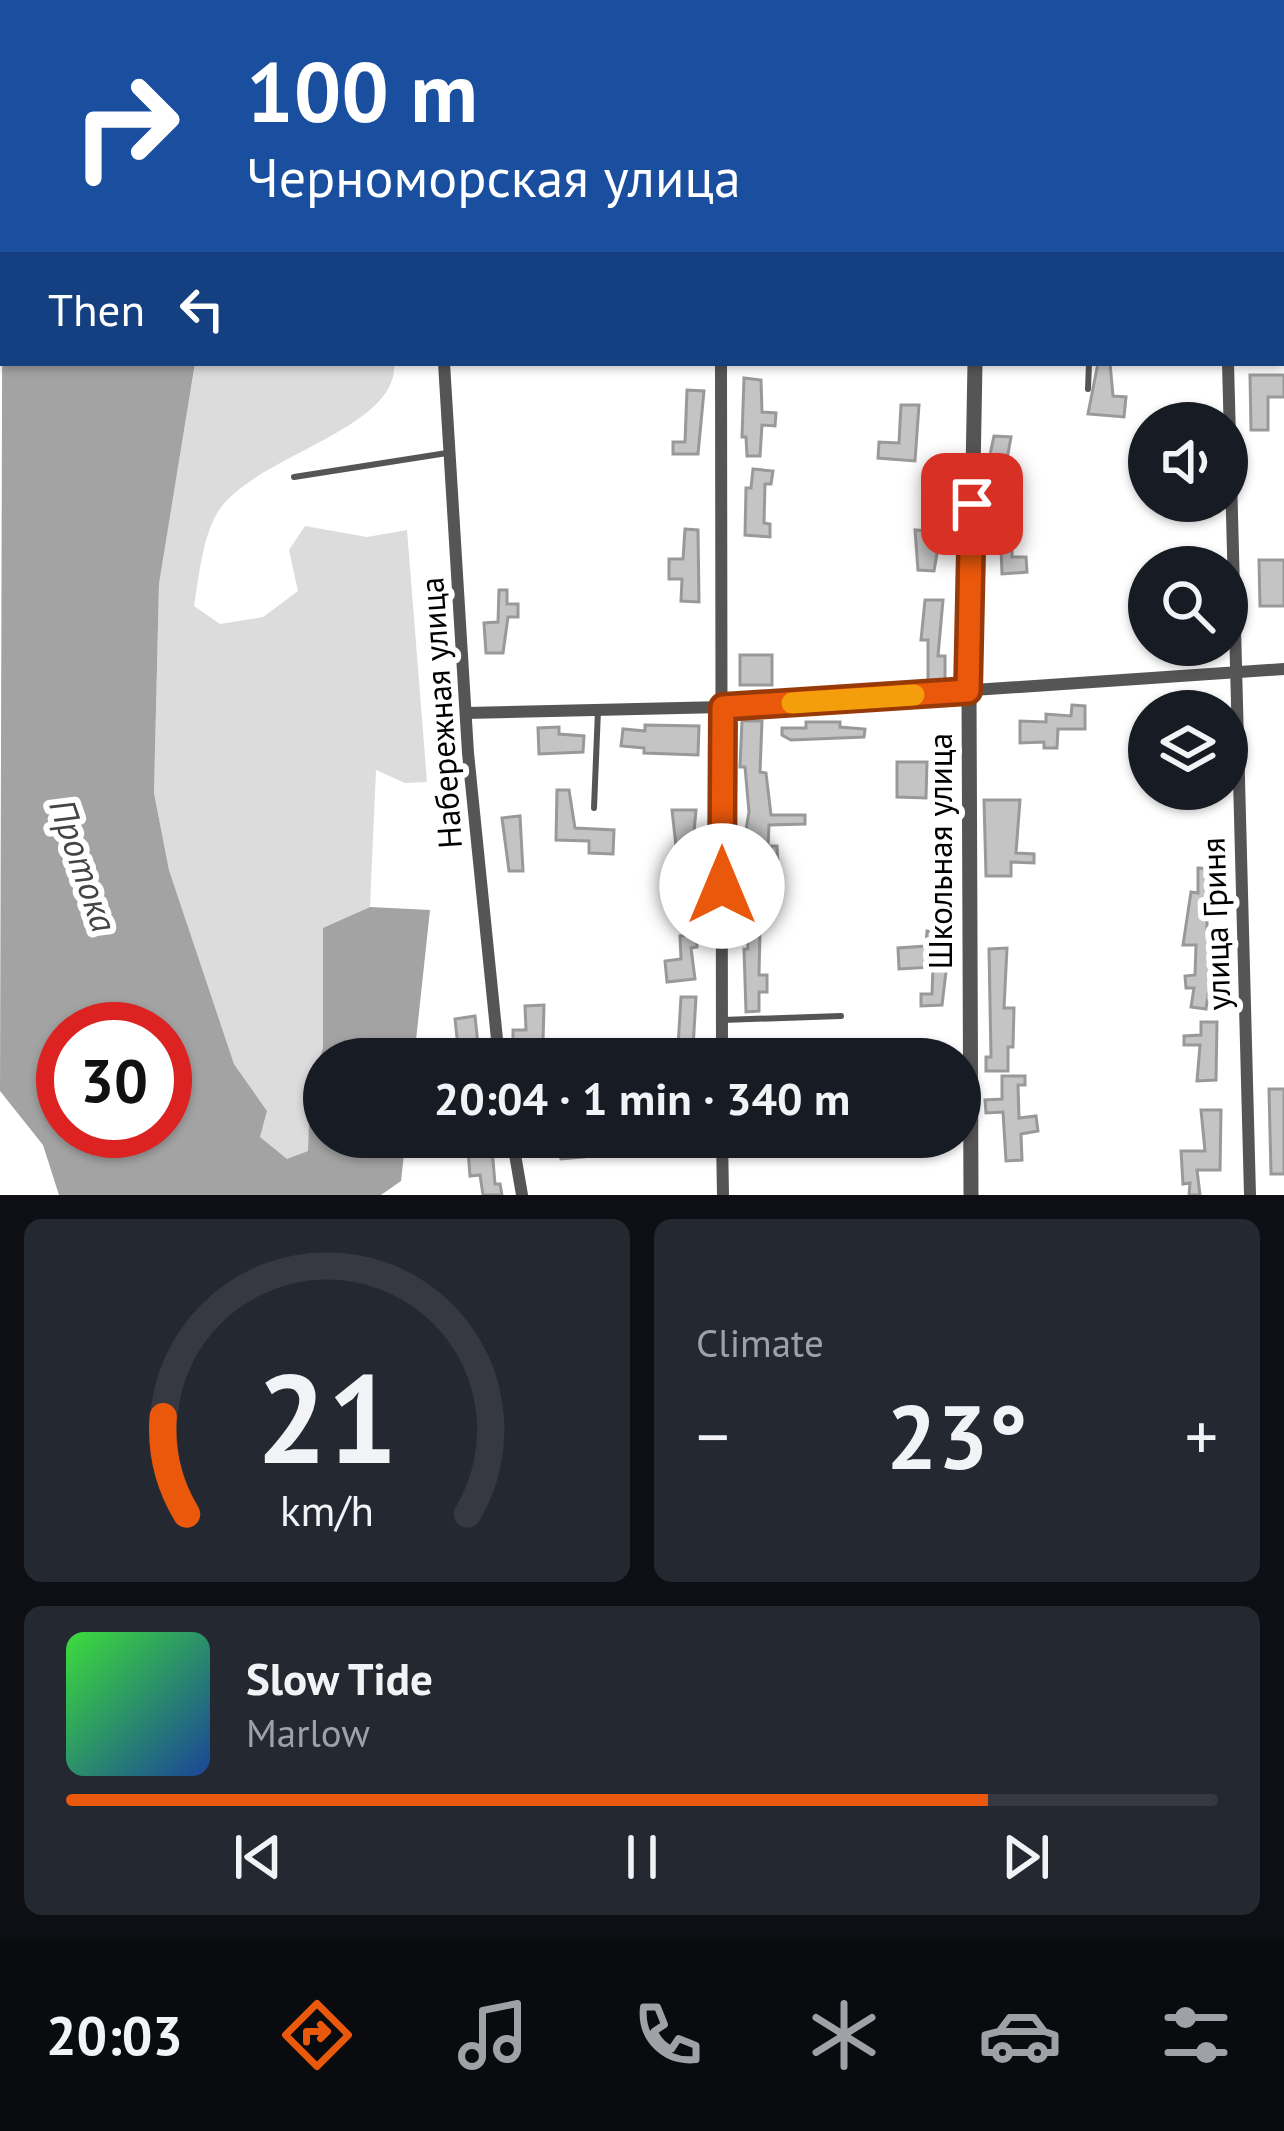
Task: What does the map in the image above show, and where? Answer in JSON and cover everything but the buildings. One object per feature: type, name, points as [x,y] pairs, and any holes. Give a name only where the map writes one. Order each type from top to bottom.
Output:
[{"type":"street","name":"Набережная улица","points":[[444,366],[466,713],[496,1038]]},
{"type":"street","points":[[722,366],[722,1038]]},
{"type":"street","name":"Школьная улица","points":[[971,1195],[968,691],[975,366]]},
{"type":"street","name":"улица Гриня","points":[[1228,366],[1250,1195]]},
{"type":"street","points":[[466,713],[723,707],[1284,669]]},
{"type":"street","points":[[516,1158],[522,1195]]},
{"type":"street","points":[[722,1158],[722,1195]]},
{"type":"lane","points":[[1088,389],[1089,366]]},
{"type":"lane","points":[[293,477],[450,452]]},
{"type":"lane","points":[[594,808],[598,710]]},
{"type":"lane","points":[[722,1020],[841,1016]]},
{"type":"shaded area","points":[[195,366],[393,366],[389,387],[373,407],[258,476],[216,515],[204,548],[194,606],[220,624],[263,617],[298,591],[289,550],[305,526],[367,537],[407,530],[427,782],[405,783],[376,770],[370,907],[323,929],[323,1038],[303,1038],[303,1153],[287,1160],[260,1137],[267,1111],[234,1064],[169,870],[154,793],[159,584]]},
{"type":"water","name":"Протока","points":[[2,366],[195,366],[159,584],[154,793],[169,870],[234,1064],[267,1111],[260,1137],[287,1159],[303,1153],[303,1158],[404,1158],[401,1181],[381,1195],[59,1195],[47,1158],[192,1158],[192,1002],[36,1002],[36,1136],[0,1091]]},
{"type":"water","points":[[370,907],[430,910],[416,1038],[323,1038],[323,928]]},
{"type":"slow traffic","points":[[792,703],[914,695]]},
{"type":"route","points":[[722,886],[723,707],[968,691],[972,504]]}]
